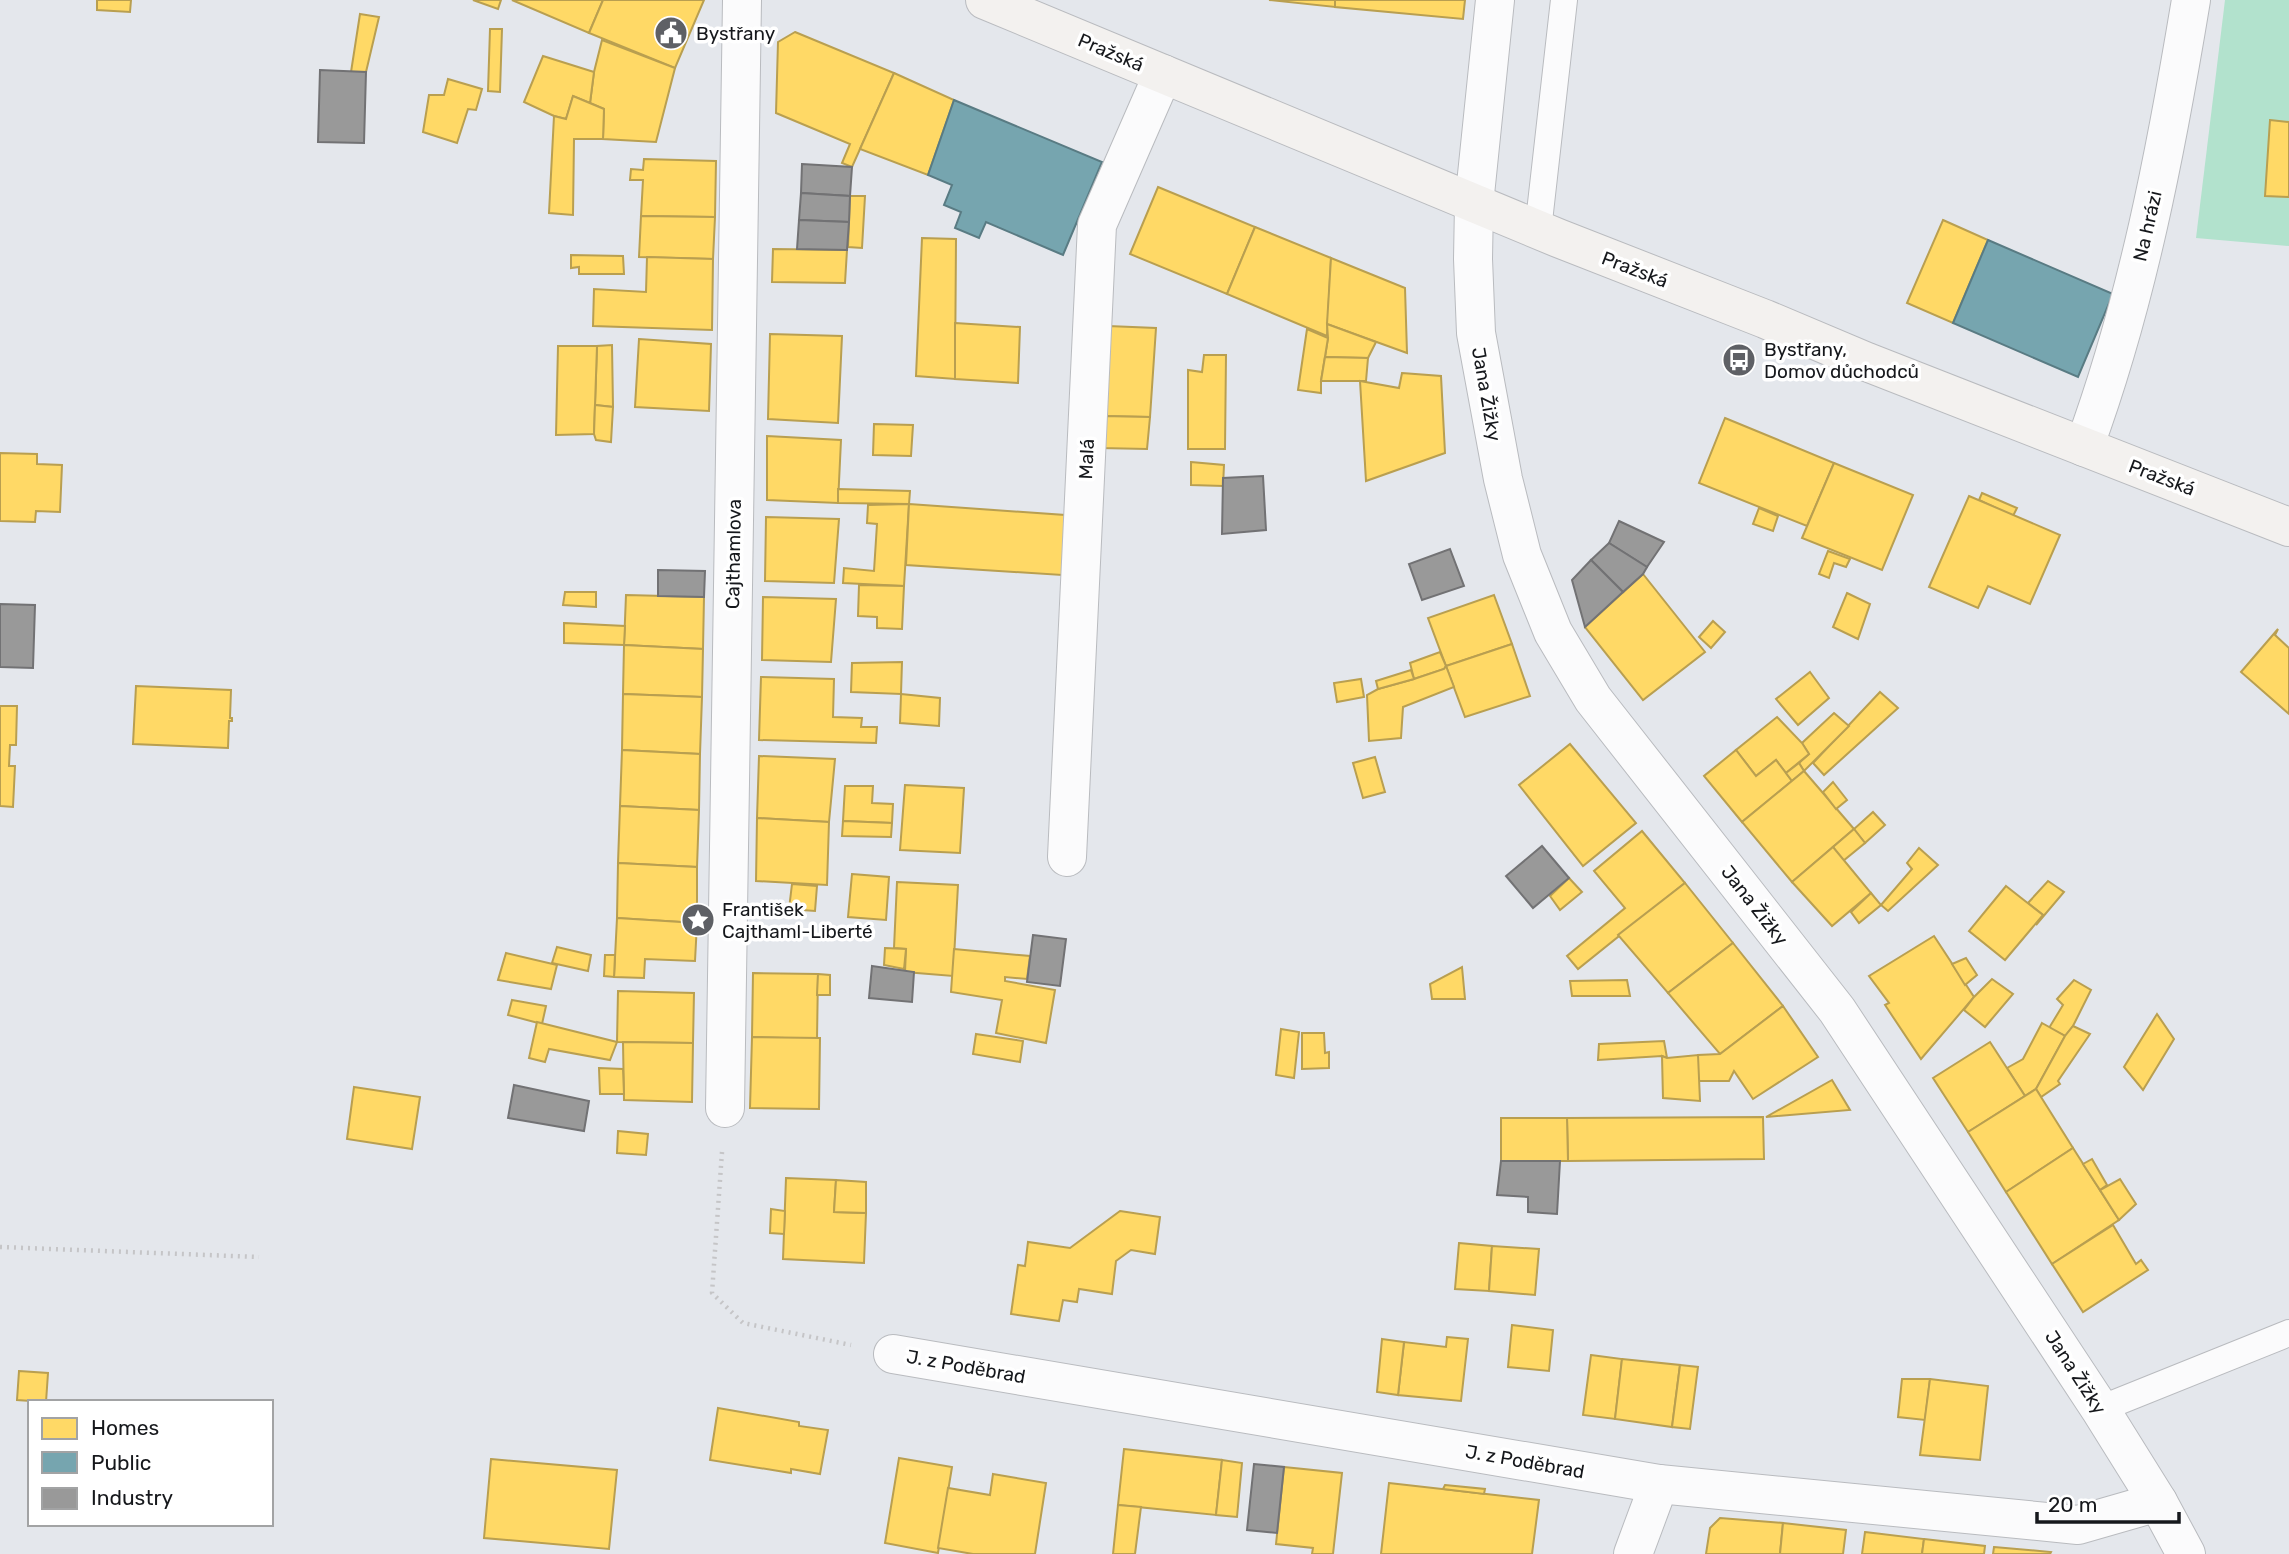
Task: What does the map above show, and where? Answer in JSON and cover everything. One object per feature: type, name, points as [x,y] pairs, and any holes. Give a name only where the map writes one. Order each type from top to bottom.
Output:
[{"type":"street","name":"Cajthamlova","points":[[724,1108],[742,0]]},
{"type":"street","name":"Pražská","points":[[985,0],[1538,230],[2289,527]]},
{"type":"street","name":"Jana Žižky","points":[[1495,0],[1474,204],[1473,295],[1476,333],[1503,480],[1521,555],[1553,632],[1593,699],[1837,1010],[2100,1409],[2158,1502],[2186,1554]]},
{"type":"street","name":"Na hrázi","points":[[2084,447],[2106,386],[2124,323],[2159,174],[2191,0]]},
{"type":"street","name":"Malá","points":[[1068,857],[1097,225],[1164,74]]},
{"type":"street","name":"J. z Poděbrad","points":[[893,1354],[1659,1484],[2078,1525],[2158,1502]]},
{"type":"street","points":[[1633,1554],[1659,1484]]},
{"type":"lane","points":[[1538,230],[1563,0]]},
{"type":"lane","points":[[2100,1409],[2289,1333]]},
{"type":"path","points":[[724,1108],[712,1293],[743,1323],[893,1354]]},
{"type":"path","points":[[0,1247],[259,1257]]},
{"type":"green space","points":[[2225,0],[2289,0],[2289,246],[2196,238]]},
{"type":"building: Homes","points":[[97,0],[131,0],[130,12],[97,10]]},
{"type":"building: Homes","points":[[473,0],[501,0],[498,9]]},
{"type":"building: Homes","points":[[512,0],[603,0],[589,33]]},
{"type":"building: Homes","points":[[603,0],[704,0],[675,68],[589,33]]},
{"type":"building: Homes","points":[[1269,0],[1335,0],[1335,7]]},
{"type":"building: Homes","points":[[1335,0],[1465,0],[1463,19],[1335,7]]},
{"type":"building: Homes","points":[[360,14],[379,17],[366,72],[351,72]]},
{"type":"building: Homes","points":[[490,29],[502,29],[500,92],[488,91]]},
{"type":"building: Homes","points":[[795,32],[894,73],[852,167],[842,163],[850,144],[776,113],[778,42]]},
{"type":"building: Homes","points":[[602,40],[675,68],[656,142],[603,139],[604,109],[590,103]]},
{"type":"building: Homes","points":[[543,56],[594,72],[590,103],[573,96],[566,119],[524,102]]},
{"type":"building: Homes","points":[[894,73],[954,100],[928,175],[860,149]]},
{"type":"building: Homes","points":[[448,79],[482,89],[476,110],[468,109],[457,143],[423,132],[429,95],[444,95]]},
{"type":"building: Homes","points":[[573,96],[604,109],[603,139],[574,139],[573,215],[549,213],[554,116],[566,119]]},
{"type":"building: Homes","points":[[2270,120],[2289,122],[2289,197],[2265,196]]},
{"type":"building: Homes","points":[[644,159],[716,161],[715,217],[641,216],[643,180],[630,180],[631,169],[643,170]]},
{"type":"building: Homes","points":[[1158,187],[1255,227],[1227,294],[1130,254]]},
{"type":"building: Homes","points":[[850,196],[865,196],[862,248],[848,247]]},
{"type":"building: Homes","points":[[641,216],[715,217],[713,259],[639,257]]},
{"type":"building: Homes","points":[[1943,220],[1988,240],[1953,323],[1907,303]]},
{"type":"building: Homes","points":[[1255,227],[1331,258],[1327,336],[1227,294]]},
{"type":"building: Homes","points":[[922,238],[956,239],[955,379],[916,376]]},
{"type":"building: Homes","points":[[773,249],[847,250],[845,283],[772,282]]},
{"type":"building: Homes","points":[[571,255],[623,256],[624,274],[579,274],[579,267],[571,268]]},
{"type":"building: Homes","points":[[647,257],[713,259],[712,330],[593,326],[594,289],[646,292]]},
{"type":"building: Homes","points":[[1331,258],[1405,288],[1407,353],[1327,324]]},
{"type":"building: Homes","points":[[955,323],[1020,327],[1018,383],[955,379]]},
{"type":"building: Homes","points":[[1327,324],[1376,342],[1368,358],[1325,357]]},
{"type":"building: Homes","points":[[1108,326],[1156,328],[1150,417],[1102,416]]},
{"type":"building: Homes","points":[[1307,329],[1328,338],[1321,393],[1298,390]]},
{"type":"building: Homes","points":[[770,334],[842,336],[838,423],[768,419]]},
{"type":"building: Homes","points":[[639,339],[711,344],[709,411],[635,407]]},
{"type":"building: Homes","points":[[612,345],[613,407],[595,405],[597,346]]},
{"type":"building: Homes","points":[[558,346],[597,346],[594,434],[556,435]]},
{"type":"building: Homes","points":[[1204,355],[1226,355],[1225,449],[1188,449],[1188,370],[1202,372]]},
{"type":"building: Homes","points":[[1325,357],[1368,358],[1366,381],[1321,381]]},
{"type":"building: Homes","points":[[1402,373],[1441,376],[1445,453],[1366,481],[1360,381],[1399,388]]},
{"type":"building: Homes","points":[[595,405],[613,407],[611,442],[596,440]]},
{"type":"building: Homes","points":[[1102,416],[1150,417],[1147,449],[1100,448]]},
{"type":"building: Homes","points":[[1725,418],[1834,463],[1807,526],[1699,483]]},
{"type":"building: Homes","points":[[874,424],[913,425],[911,456],[873,455]]},
{"type":"building: Homes","points":[[767,436],[841,440],[838,503],[767,500]]},
{"type":"building: Homes","points":[[0,453],[37,454],[37,464],[62,465],[60,512],[36,511],[35,522],[0,521]]},
{"type":"building: Homes","points":[[1191,462],[1224,465],[1223,486],[1191,485]]},
{"type":"building: Homes","points":[[1834,463],[1913,495],[1882,570],[1802,538]]},
{"type":"building: Homes","points":[[838,489],[910,491],[909,504],[838,503]]},
{"type":"building: Homes","points":[[1982,493],[2017,508],[2013,516],[1979,500]]},
{"type":"building: Homes","points":[[1969,496],[2060,535],[2030,604],[1988,586],[1978,608],[1929,587]]},
{"type":"building: Homes","points":[[909,504],[904,586],[843,583],[844,568],[874,571],[877,524],[867,523],[868,505]]},
{"type":"building: Homes","points":[[909,504],[1065,515],[1062,575],[906,565]]},
{"type":"building: Homes","points":[[1759,508],[1778,516],[1773,531],[1753,524]]},
{"type":"building: Homes","points":[[766,517],[839,519],[834,583],[765,581]]},
{"type":"building: Homes","points":[[1828,551],[1850,559],[1846,567],[1834,563],[1829,578],[1819,574]]},
{"type":"building: Homes","points":[[1643,574],[1705,652],[1643,700],[1585,627]]},
{"type":"building: Homes","points":[[859,585],[904,586],[902,629],[877,628],[877,617],[858,616]]},
{"type":"building: Homes","points":[[565,592],[596,592],[596,607],[563,605]]},
{"type":"building: Homes","points":[[1847,593],[1870,604],[1858,639],[1833,627]]},
{"type":"building: Homes","points":[[626,595],[704,597],[703,649],[624,645]]},
{"type":"building: Homes","points":[[1494,595],[1512,644],[1446,666],[1428,618]]},
{"type":"building: Homes","points":[[763,597],[836,599],[831,662],[762,660]]},
{"type":"building: Homes","points":[[1713,621],[1725,632],[1711,648],[1699,637]]},
{"type":"building: Homes","points":[[564,623],[625,626],[624,645],[564,643]]},
{"type":"building: Homes","points":[[2278,629],[2275,635],[2289,648],[2289,714],[2241,672]]},
{"type":"building: Homes","points":[[1512,644],[1530,696],[1465,717],[1446,666]]},
{"type":"building: Homes","points":[[624,645],[703,649],[702,697],[623,694]]},
{"type":"building: Homes","points":[[1440,652],[1446,666],[1444,669],[1414,679],[1410,663]]},
{"type":"building: Homes","points":[[902,662],[901,694],[851,692],[852,663]]},
{"type":"building: Homes","points":[[1446,666],[1454,687],[1403,707],[1401,738],[1369,741],[1367,695],[1378,689],[1444,669]]},
{"type":"building: Homes","points":[[1411,670],[1414,679],[1378,689],[1376,681]]},
{"type":"building: Homes","points":[[1810,672],[1829,698],[1798,725],[1776,699]]},
{"type":"building: Homes","points":[[761,677],[834,679],[833,717],[862,718],[861,727],[877,727],[876,743],[759,740]]},
{"type":"building: Homes","points":[[1361,679],[1364,697],[1337,702],[1334,683]]},
{"type":"building: Homes","points":[[136,686],[231,690],[232,721],[229,721],[228,748],[133,744]]},
{"type":"building: Homes","points":[[1880,692],[1898,708],[1824,775],[1813,763]]},
{"type":"building: Homes","points":[[623,694],[702,697],[700,754],[622,750]]},
{"type":"building: Homes","points":[[901,694],[940,698],[939,726],[900,723]]},
{"type":"building: Homes","points":[[0,706],[17,706],[16,745],[10,745],[9,766],[15,766],[13,807],[0,806]]},
{"type":"building: Homes","points":[[1834,713],[1849,726],[1804,771],[1799,763],[1809,754],[1802,743]]},
{"type":"building: Homes","points":[[1777,717],[1809,754],[1786,773],[1776,760],[1756,776],[1736,750]]},
{"type":"building: Homes","points":[[1570,744],[1636,823],[1583,866],[1519,785]]},
{"type":"building: Homes","points":[[622,750],[700,754],[699,810],[620,806]]},
{"type":"building: Homes","points":[[1736,750],[1756,776],[1776,760],[1792,781],[1742,822],[1704,776]]},
{"type":"building: Homes","points":[[759,756],[835,759],[829,822],[757,818]]},
{"type":"building: Homes","points":[[1375,757],[1385,792],[1363,798],[1353,763]]},
{"type":"building: Homes","points":[[1799,763],[1804,771],[1792,781],[1786,773]]},
{"type":"building: Homes","points":[[1804,771],[1854,829],[1792,882],[1742,822]]},
{"type":"building: Homes","points":[[1833,782],[1847,800],[1836,809],[1823,792]]},
{"type":"building: Homes","points":[[905,785],[964,788],[960,853],[900,850]]},
{"type":"building: Homes","points":[[845,786],[873,786],[872,803],[893,804],[892,823],[843,821]]},
{"type":"building: Homes","points":[[620,806],[699,810],[697,867],[618,863]]},
{"type":"building: Homes","points":[[1873,812],[1885,825],[1865,843],[1854,829]]},
{"type":"building: Homes","points":[[757,818],[829,822],[827,885],[756,881]]},
{"type":"building: Homes","points":[[843,821],[892,823],[891,837],[842,836]]},
{"type":"building: Homes","points":[[1854,829],[1865,843],[1843,861],[1833,847]]},
{"type":"building: Homes","points":[[1642,831],[1685,883],[1578,969],[1567,956],[1625,908],[1594,871]]},
{"type":"building: Homes","points":[[1833,847],[1871,893],[1832,926],[1792,882]]},
{"type":"building: Homes","points":[[1919,848],[1938,865],[1888,911],[1881,905],[1912,869],[1907,863]]},
{"type":"building: Homes","points":[[618,863],[697,867],[697,923],[617,918]]},
{"type":"building: Homes","points":[[852,874],[889,877],[886,920],[848,917]]},
{"type":"building: Homes","points":[[1569,878],[1582,892],[1560,910],[1550,896]]},
{"type":"building: Homes","points":[[2048,881],[2064,892],[2036,925],[2043,915],[2028,903]]},
{"type":"building: Homes","points":[[897,882],[958,885],[953,976],[905,972],[906,949],[894,948]]},
{"type":"building: Homes","points":[[1685,883],[1733,943],[1668,993],[1618,935]]},
{"type":"building: Homes","points":[[792,884],[817,886],[815,911],[789,909]]},
{"type":"building: Homes","points":[[2006,886],[2043,915],[2005,960],[1969,931]]},
{"type":"building: Homes","points":[[1871,893],[1881,905],[1859,923],[1851,912]]},
{"type":"building: Homes","points":[[617,918],[697,923],[695,961],[645,959],[644,978],[614,977]]},
{"type":"building: Homes","points":[[1934,936],[1974,997],[1921,1059],[1885,1005],[1889,1003],[1869,976]]},
{"type":"building: Homes","points":[[1733,943],[1783,1006],[1720,1054],[1668,993]]},
{"type":"building: Homes","points":[[557,947],[591,955],[588,971],[552,963]]},
{"type":"building: Homes","points":[[885,948],[906,949],[904,969],[884,965]]},
{"type":"building: Homes","points":[[954,949],[1030,956],[1027,979],[1005,977],[1005,981],[1055,990],[1046,1043],[996,1033],[1002,1000],[951,992]]},
{"type":"building: Homes","points":[[506,953],[557,965],[551,989],[498,980]]},
{"type":"building: Homes","points":[[605,955],[615,955],[614,977],[604,976]]},
{"type":"building: Homes","points":[[1966,958],[1977,975],[1965,985],[1952,964]]},
{"type":"building: Homes","points":[[1462,967],[1465,999],[1432,999],[1430,984]]},
{"type":"building: Homes","points":[[753,973],[818,974],[817,1039],[752,1037]]},
{"type":"building: Homes","points":[[818,974],[830,975],[830,995],[817,995]]},
{"type":"building: Homes","points":[[1992,979],[2013,994],[1985,1027],[1964,1010]]},
{"type":"building: Homes","points":[[1627,980],[1630,996],[1572,996],[1570,981]]},
{"type":"building: Homes","points":[[2074,980],[2091,990],[2065,1036],[2049,1028],[2063,1005],[2057,999]]},
{"type":"building: Homes","points":[[618,991],[694,993],[693,1043],[617,1042]]},
{"type":"building: Homes","points":[[512,1000],[546,1006],[542,1024],[508,1015]]},
{"type":"building: Homes","points":[[1783,1006],[1818,1057],[1753,1099],[1734,1071],[1729,1081],[1698,1081],[1698,1055],[1720,1054]]},
{"type":"building: Homes","points":[[2157,1014],[2174,1039],[2143,1090],[2124,1067]]},
{"type":"building: Homes","points":[[537,1022],[617,1042],[610,1060],[549,1049],[545,1062],[529,1058]]},
{"type":"building: Homes","points":[[2042,1023],[2065,1036],[2036,1089],[2025,1096],[2007,1068],[2023,1059]]},
{"type":"building: Homes","points":[[2073,1026],[2090,1034],[2058,1081],[2060,1084],[2041,1097],[2036,1089]]},
{"type":"building: Homes","points":[[1281,1029],[1299,1032],[1294,1078],[1276,1075]]},
{"type":"building: Homes","points":[[1302,1033],[1324,1033],[1325,1053],[1329,1052],[1329,1068],[1302,1069]]},
{"type":"building: Homes","points":[[976,1034],[1023,1041],[1020,1062],[973,1054]]},
{"type":"building: Homes","points":[[752,1037],[820,1038],[819,1109],[750,1108]]},
{"type":"building: Homes","points":[[1664,1041],[1667,1058],[1662,1056],[1598,1060],[1599,1044]]},
{"type":"building: Homes","points":[[623,1042],[693,1043],[692,1102],[624,1100]]},
{"type":"building: Homes","points":[[1990,1042],[2025,1096],[1968,1132],[1933,1078]]},
{"type":"building: Homes","points":[[1698,1055],[1700,1101],[1663,1098],[1662,1056],[1667,1058]]},
{"type":"building: Homes","points":[[599,1068],[623,1069],[624,1094],[600,1094]]},
{"type":"building: Homes","points":[[1832,1080],[1850,1110],[1766,1117]]},
{"type":"building: Homes","points":[[354,1087],[420,1097],[412,1149],[347,1139]]},
{"type":"building: Homes","points":[[2036,1089],[2073,1148],[2006,1192],[1968,1132]]},
{"type":"building: Homes","points":[[1763,1117],[1764,1159],[1568,1161],[1567,1118]]},
{"type":"building: Homes","points":[[1501,1118],[1567,1118],[1568,1161],[1501,1161]]},
{"type":"building: Homes","points":[[618,1131],[648,1134],[646,1155],[617,1153]]},
{"type":"building: Homes","points":[[2073,1148],[2119,1220],[2052,1264],[2006,1192]]},
{"type":"building: Homes","points":[[2092,1159],[2107,1185],[2100,1190],[2083,1164]]},
{"type":"building: Homes","points":[[786,1178],[836,1180],[834,1212],[866,1213],[864,1263],[783,1259]]},
{"type":"building: Homes","points":[[2120,1179],[2136,1204],[2119,1220],[2100,1190]]},
{"type":"building: Homes","points":[[836,1180],[866,1182],[866,1213],[834,1212]]},
{"type":"building: Homes","points":[[771,1209],[785,1211],[784,1234],[770,1233]]},
{"type":"building: Homes","points":[[1120,1211],[1160,1217],[1155,1254],[1131,1250],[1116,1261],[1112,1294],[1079,1289],[1077,1302],[1063,1300],[1059,1321],[1011,1314],[1018,1265],[1025,1266],[1028,1242],[1070,1248]]},
{"type":"building: Homes","points":[[2113,1225],[2136,1264],[2141,1260],[2148,1270],[2083,1312],[2052,1264]]},
{"type":"building: Homes","points":[[1459,1243],[1492,1246],[1489,1291],[1455,1289]]},
{"type":"building: Homes","points":[[1492,1246],[1539,1249],[1535,1295],[1489,1291]]},
{"type":"building: Homes","points":[[1512,1325],[1553,1330],[1549,1371],[1508,1367]]},
{"type":"building: Homes","points":[[1447,1337],[1468,1339],[1461,1401],[1398,1395],[1404,1342],[1446,1347]]},
{"type":"building: Homes","points":[[1382,1339],[1404,1342],[1398,1395],[1377,1392]]},
{"type":"building: Homes","points":[[1591,1355],[1622,1359],[1615,1419],[1583,1415]]},
{"type":"building: Homes","points":[[1622,1359],[1680,1365],[1672,1427],[1615,1419]]},
{"type":"building: Homes","points":[[1680,1365],[1698,1367],[1690,1429],[1672,1427]]},
{"type":"building: Homes","points":[[19,1371],[48,1373],[46,1400],[17,1400]]},
{"type":"building: Homes","points":[[1902,1379],[1930,1379],[1925,1420],[1898,1417]]},
{"type":"building: Homes","points":[[1930,1379],[1988,1386],[1980,1460],[1920,1455]]},
{"type":"building: Homes","points":[[718,1408],[799,1422],[799,1426],[828,1430],[820,1474],[791,1469],[791,1473],[710,1460]]},
{"type":"building: Homes","points":[[1124,1449],[1222,1460],[1216,1515],[1118,1505]]},
{"type":"building: Homes","points":[[899,1458],[952,1467],[938,1553],[885,1543]]},
{"type":"building: Homes","points":[[491,1459],[617,1470],[609,1549],[484,1538]]},
{"type":"building: Homes","points":[[1222,1460],[1242,1463],[1237,1517],[1216,1515]]},
{"type":"building: Homes","points":[[1284,1467],[1342,1473],[1333,1554],[1312,1554],[1313,1548],[1276,1544]]},
{"type":"building: Homes","points":[[993,1474],[1046,1483],[1035,1554],[973,1554],[938,1548],[948,1488],[990,1495]]},
{"type":"building: Homes","points":[[1389,1483],[1539,1500],[1532,1554],[1381,1554]]},
{"type":"building: Homes","points":[[1445,1485],[1485,1489],[1484,1494],[1443,1489]]},
{"type":"building: Homes","points":[[1118,1505],[1141,1507],[1135,1554],[1113,1554]]},
{"type":"building: Homes","points":[[1720,1518],[1783,1523],[1780,1554],[1706,1554],[1710,1528]]},
{"type":"building: Homes","points":[[1783,1523],[1846,1530],[1843,1554],[1780,1554]]},
{"type":"building: Homes","points":[[1865,1532],[1924,1539],[1922,1554],[1862,1554]]},
{"type":"building: Homes","points":[[1924,1539],[1985,1546],[1984,1554],[1922,1554]]},
{"type":"building: Homes","points":[[1994,1547],[2051,1552],[1993,1554]]},
{"type":"building: Public","points":[[954,100],[1102,162],[1063,255],[986,222],[979,238],[955,228],[961,212],[944,205],[952,185],[928,175]]},
{"type":"building: Public","points":[[1988,240],[2113,294],[2078,377],[1953,323]]},
{"type":"building: Industry","points":[[320,70],[366,72],[364,143],[318,142]]},
{"type":"building: Industry","points":[[802,164],[852,167],[850,196],[801,193]]},
{"type":"building: Industry","points":[[801,193],[850,196],[849,222],[799,220]]},
{"type":"building: Industry","points":[[799,220],[849,222],[847,250],[797,249]]},
{"type":"building: Industry","points":[[1263,476],[1266,530],[1222,534],[1223,478]]},
{"type":"building: Industry","points":[[1619,521],[1664,542],[1647,567],[1609,543]]},
{"type":"building: Industry","points":[[1609,543],[1647,567],[1623,592],[1591,560]]},
{"type":"building: Industry","points":[[1450,549],[1464,586],[1422,600],[1409,564]]},
{"type":"building: Industry","points":[[1591,560],[1623,592],[1585,627],[1572,580]]},
{"type":"building: Industry","points":[[658,570],[705,571],[704,597],[658,596]]},
{"type":"building: Industry","points":[[0,604],[35,605],[33,668],[0,667]]},
{"type":"building: Industry","points":[[1542,846],[1569,878],[1533,908],[1506,876]]},
{"type":"building: Industry","points":[[1033,935],[1066,939],[1060,986],[1027,982]]},
{"type":"building: Industry","points":[[872,966],[914,972],[912,1002],[869,998]]},
{"type":"building: Industry","points":[[514,1085],[589,1101],[584,1131],[508,1118]]},
{"type":"building: Industry","points":[[1501,1161],[1560,1161],[1557,1214],[1528,1212],[1528,1197],[1497,1195]]},
{"type":"building: Industry","points":[[1254,1464],[1284,1467],[1277,1533],[1247,1530]]},
{"type":"place","name":"Bystřany","points":[[671,33]]},
{"type":"place","name":"Bystřany, Domov důchodců","points":[[1739,360]]},
{"type":"place","name":"František Cajthaml-Liberté","points":[[698,920]]}]
